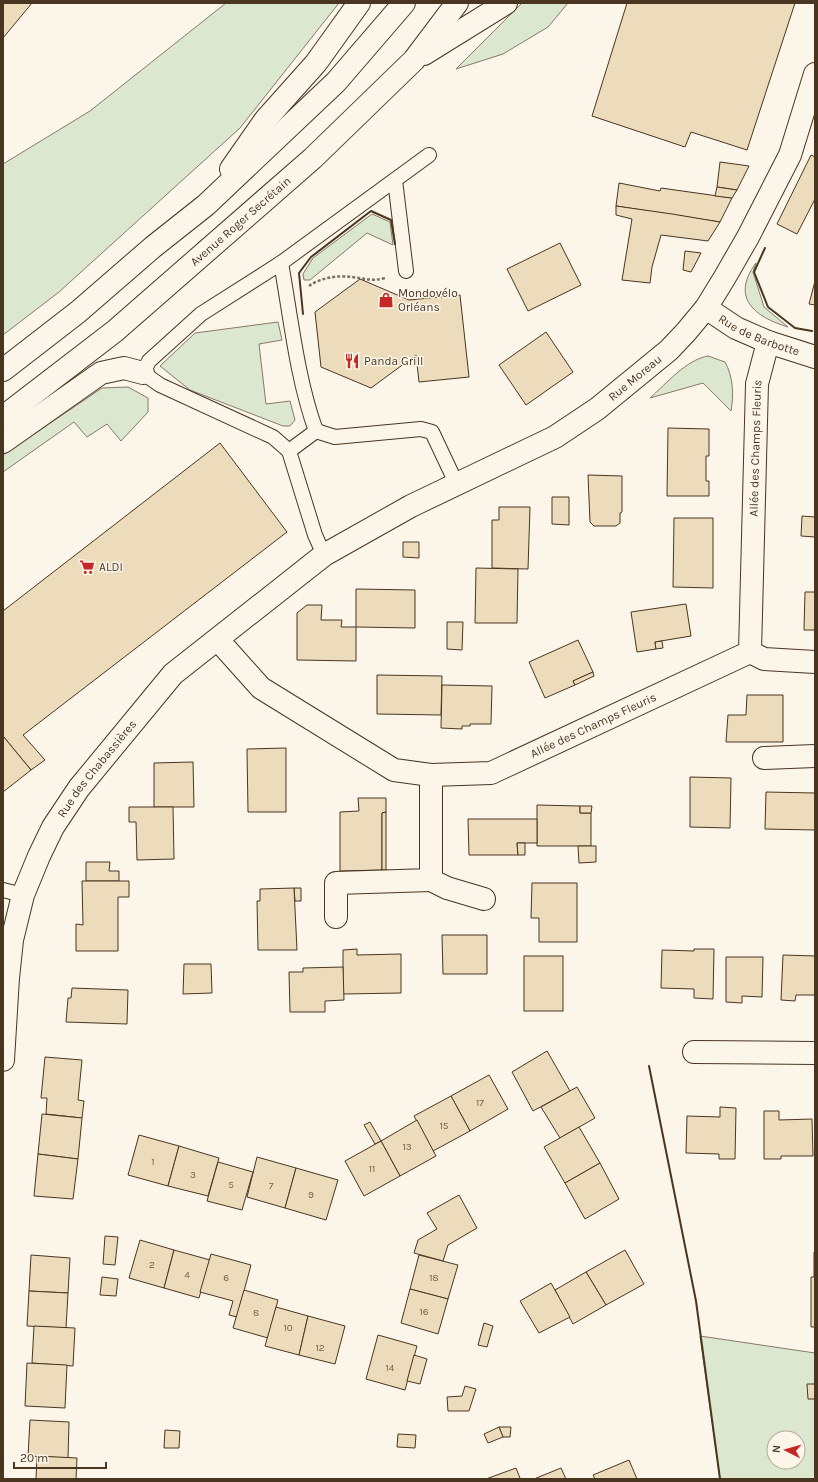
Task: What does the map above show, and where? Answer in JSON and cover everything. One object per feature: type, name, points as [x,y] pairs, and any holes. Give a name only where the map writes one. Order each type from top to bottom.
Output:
[{"type":"street","points":[[206,205],[266,119],[316,63],[359,3]]},
{"type":"street","points":[[3,370],[78,312],[153,247],[206,205],[336,82],[404,3]]},
{"type":"street","name":"Avenue Roger Secrétain","points":[[3,417],[115,331],[211,249],[313,158],[414,60],[457,3]]},
{"type":"street","points":[[414,60],[506,3]]},
{"type":"street","name":"Rue Moreau","points":[[324,555],[412,506],[555,437],[597,409],[669,350],[706,308],[748,237],[790,155],[815,74]]},
{"type":"street","name":"Rue de Barbotte","points":[[706,308],[736,328],[768,342],[815,357]]},
{"type":"street","name":"Allée des Champs Fleuris","points":[[218,640],[261,688],[394,770],[431,775],[491,773],[750,652],[757,384],[768,342]]},
{"type":"street","points":[[3,442],[101,372],[124,368],[143,373]]},
{"type":"street","name":"Rue des Chabassières","points":[[3,1060],[12,940],[13,892],[39,856],[54,827],[79,788],[174,674],[324,555]]},
{"type":"street","points":[[750,652],[764,659],[815,662]]},
{"type":"street","points":[[764,758],[815,756]]},
{"type":"street","points":[[431,775],[431,880]]},
{"type":"street","points":[[336,916],[336,883],[431,880],[447,888],[484,899]]},
{"type":"street","points":[[694,1052],[815,1053]]},
{"type":"lane","points":[[324,555],[315,535],[289,451],[273,437],[201,402],[160,385],[143,373],[149,361],[201,314],[281,263],[429,155]]},
{"type":"lane","points":[[395,180],[406,271]]},
{"type":"lane","points":[[281,263],[302,380],[316,431]]},
{"type":"lane","points":[[316,431],[335,437],[421,429],[432,432],[457,485]]},
{"type":"lane","points":[[289,451],[316,431]]},
{"type":"path","points":[[318,280],[350,276],[375,281],[406,271]]},
{"type":"green space","points":[[226,3],[339,3],[240,128],[59,292],[3,335],[3,164],[90,111]]},
{"type":"green space","points":[[522,3],[568,3],[548,27],[503,54],[456,69]]},
{"type":"green space","points":[[372,214],[390,222],[393,245],[367,233],[310,280],[304,280],[303,274],[313,258]]},
{"type":"green space","points":[[756,263],[753,272],[764,307],[788,327],[765,318],[750,304],[746,296],[745,286]]},
{"type":"green space","points":[[278,322],[282,340],[259,344],[266,404],[290,401],[295,420],[290,426],[283,426],[190,390],[160,366],[195,333]]},
{"type":"green space","points":[[708,356],[725,362],[728,367],[732,386],[731,411],[703,383],[650,398],[684,367],[700,358]]},
{"type":"green space","points":[[128,387],[148,398],[148,412],[121,441],[107,424],[87,437],[74,422],[3,472],[3,455],[102,388]]},
{"type":"green space","points":[[700,1336],[815,1353],[815,1479],[720,1479]]},
{"type":"building","points":[[3,3],[32,3],[3,38]]},
{"type":"building","points":[[627,3],[795,3],[747,150],[691,132],[685,147],[592,116]]},
{"type":"building","points":[[811,155],[815,157],[815,199],[797,234],[777,224]]},
{"type":"building","points":[[720,162],[749,166],[737,190],[717,187]]},
{"type":"building","points":[[619,183],[660,191],[661,188],[732,198],[720,222],[616,206]]},
{"type":"building","points":[[717,187],[737,190],[732,198],[715,196]]},
{"type":"building","points":[[616,206],[720,222],[708,241],[661,235],[652,267],[650,283],[622,280],[632,219],[616,215]]},
{"type":"building","points":[[560,243],[581,285],[528,311],[507,269]]},
{"type":"building","points":[[685,251],[701,253],[691,272],[683,270]]},
{"type":"building","points":[[360,279],[409,300],[460,295],[469,377],[419,382],[416,355],[371,388],[321,367],[315,312]]},
{"type":"building","points":[[815,281],[815,305],[809,304]]},
{"type":"building","points":[[546,332],[573,372],[526,405],[499,365]]},
{"type":"building","points":[[668,428],[709,429],[709,456],[706,456],[706,481],[709,481],[709,496],[667,496]]},
{"type":"building","points":[[220,443],[287,532],[23,735],[45,760],[31,770],[3,736],[3,611]]},
{"type":"building","points":[[588,475],[622,476],[622,512],[620,513],[620,523],[616,526],[594,526],[590,522]]},
{"type":"building","points":[[552,497],[569,497],[569,525],[552,524]]},
{"type":"building","points":[[499,507],[530,507],[528,569],[492,568],[492,520],[499,520]]},
{"type":"building","points":[[802,516],[815,517],[815,537],[801,536]]},
{"type":"building","points":[[674,518],[713,518],[713,588],[673,587]]},
{"type":"building","points":[[403,542],[419,542],[419,558],[403,557]]},
{"type":"building","points":[[476,568],[518,569],[517,623],[475,623]]},
{"type":"building","points":[[356,589],[415,590],[415,628],[356,627]]},
{"type":"building","points":[[805,592],[815,592],[815,630],[804,630]]},
{"type":"building","points":[[686,604],[691,636],[655,642],[656,649],[637,652],[631,612]]},
{"type":"building","points":[[307,605],[322,605],[321,620],[342,620],[341,627],[356,627],[356,661],[297,660],[297,613]]},
{"type":"building","points":[[447,622],[463,622],[462,650],[447,649]]},
{"type":"building","points":[[578,640],[593,672],[573,681],[575,685],[545,698],[529,662]]},
{"type":"building","points":[[662,641],[663,648],[656,649],[655,642]]},
{"type":"building","points":[[593,672],[594,676],[575,685],[573,681]]},
{"type":"building","points":[[377,675],[442,676],[441,715],[377,714]]},
{"type":"building","points":[[442,685],[492,686],[491,724],[470,724],[470,726],[462,726],[462,729],[441,728]]},
{"type":"building","points":[[747,695],[783,695],[783,742],[726,742],[728,715],[746,715]]},
{"type":"building","points":[[3,736],[31,770],[3,792]]},
{"type":"building","points":[[286,748],[286,812],[248,812],[247,749]]},
{"type":"building","points":[[193,762],[194,807],[154,807],[154,763]]},
{"type":"building","points":[[690,777],[731,778],[730,828],[690,827]]},
{"type":"building","points":[[766,792],[815,793],[815,830],[765,829]]},
{"type":"building","points":[[358,798],[386,798],[386,812],[382,813],[382,870],[340,871],[340,812],[359,811]]},
{"type":"building","points":[[537,805],[580,806],[580,813],[591,813],[591,846],[537,846]]},
{"type":"building","points":[[580,806],[592,806],[591,813],[580,813]]},
{"type":"building","points":[[129,807],[173,807],[174,859],[137,860],[136,822],[129,822]]},
{"type":"building","points":[[386,812],[386,870],[382,870],[382,813]]},
{"type":"building","points":[[468,819],[537,819],[537,843],[517,843],[518,855],[469,855]]},
{"type":"building","points":[[517,843],[525,843],[525,855],[518,855]]},
{"type":"building","points":[[578,846],[596,846],[596,862],[579,863]]},
{"type":"building","points":[[86,862],[110,862],[109,871],[119,871],[119,881],[86,881]]},
{"type":"building","points":[[82,881],[129,881],[129,897],[118,897],[118,951],[76,951],[76,924],[83,925]]},
{"type":"building","points":[[532,883],[577,883],[577,942],[539,942],[539,918],[531,918]]},
{"type":"building","points":[[294,888],[301,888],[301,901],[295,901]]},
{"type":"building","points":[[294,888],[297,950],[258,950],[257,901],[260,901],[260,889]]},
{"type":"building","points":[[442,935],[487,935],[487,974],[443,974]]},
{"type":"building","points":[[357,949],[357,955],[401,954],[401,993],[343,994],[343,950]]},
{"type":"building","points":[[694,949],[714,949],[713,999],[694,998],[694,989],[661,988],[662,950],[694,951]]},
{"type":"building","points":[[783,955],[815,956],[815,995],[796,995],[795,1001],[781,1000]]},
{"type":"building","points":[[524,956],[563,956],[563,1011],[524,1011]]},
{"type":"building","points":[[726,957],[763,957],[762,997],[742,996],[742,1003],[726,1002]]},
{"type":"building","points":[[184,964],[211,964],[212,993],[183,994]]},
{"type":"building","points":[[343,967],[344,1000],[325,1001],[325,1012],[290,1012],[289,972],[303,972],[303,968]]},
{"type":"building","points":[[72,988],[128,990],[127,1024],[66,1022],[68,998],[71,998]]},
{"type":"building","points":[[547,1051],[570,1091],[533,1111],[512,1072]]},
{"type":"building","points":[[45,1057],[82,1060],[78,1100],[84,1101],[82,1118],[46,1114],[47,1098],[41,1098]]},
{"type":"building","points":[[489,1075],[508,1109],[470,1131],[451,1096]]},
{"type":"building","points":[[577,1087],[595,1118],[560,1138],[541,1107]]},
{"type":"building","points":[[451,1096],[470,1131],[433,1151],[414,1116]]},
{"type":"building","points":[[720,1107],[736,1108],[735,1159],[719,1159],[719,1154],[686,1153],[687,1116],[720,1117]]},
{"type":"building","points":[[764,1111],[779,1111],[779,1120],[812,1119],[813,1156],[781,1156],[781,1159],[764,1159]]},
{"type":"building","points":[[42,1114],[82,1118],[78,1159],[38,1154]]},
{"type":"building","points":[[417,1120],[436,1156],[400,1176],[381,1141]]},
{"type":"building","points":[[370,1122],[381,1141],[375,1144],[364,1125]]},
{"type":"building","points":[[579,1127],[600,1163],[565,1183],[544,1147]]},
{"type":"building","points":[[139,1135],[179,1146],[168,1186],[128,1175]]},
{"type":"building","points":[[381,1141],[400,1176],[364,1196],[345,1161]]},
{"type":"building","points":[[179,1146],[219,1158],[208,1196],[168,1186]]},
{"type":"building","points":[[38,1154],[78,1159],[73,1199],[34,1196]]},
{"type":"building","points":[[257,1157],[296,1168],[285,1208],[247,1197]]},
{"type":"building","points":[[218,1162],[253,1172],[242,1210],[207,1201]]},
{"type":"building","points":[[600,1163],[619,1199],[585,1219],[565,1183]]},
{"type":"building","points":[[296,1168],[338,1180],[326,1220],[285,1208]]},
{"type":"building","points":[[459,1195],[477,1228],[448,1245],[443,1261],[414,1253],[418,1240],[437,1229],[427,1213]]},
{"type":"building","points":[[105,1236],[118,1237],[115,1265],[103,1264]]},
{"type":"building","points":[[140,1240],[174,1250],[164,1288],[129,1278]]},
{"type":"building","points":[[174,1250],[210,1260],[199,1298],[164,1288]]},
{"type":"building","points":[[625,1250],[644,1284],[606,1305],[586,1272]]},
{"type":"building","points":[[814,1252],[815,1327],[811,1327],[811,1277],[814,1277]]},
{"type":"building","points":[[211,1254],[251,1265],[237,1317],[229,1315],[233,1301],[200,1292]]},
{"type":"building","points":[[31,1255],[70,1258],[68,1293],[29,1291]]},
{"type":"building","points":[[419,1255],[458,1265],[448,1299],[410,1289]]},
{"type":"building","points":[[586,1272],[606,1305],[573,1324],[555,1290]]},
{"type":"building","points":[[102,1277],[118,1279],[116,1296],[100,1295]]},
{"type":"building","points":[[551,1283],[570,1317],[539,1333],[520,1301]]},
{"type":"building","points":[[410,1289],[448,1299],[438,1334],[401,1323]]},
{"type":"building","points":[[244,1290],[278,1300],[268,1338],[233,1328]]},
{"type":"building","points":[[29,1291],[68,1293],[66,1328],[27,1326]]},
{"type":"building","points":[[276,1307],[308,1316],[299,1355],[265,1346]]},
{"type":"building","points":[[308,1316],[345,1326],[335,1364],[299,1355]]},
{"type":"building","points":[[484,1323],[493,1326],[487,1347],[478,1345]]},
{"type":"building","points":[[34,1326],[75,1328],[73,1366],[32,1363]]},
{"type":"building","points":[[378,1335],[417,1346],[405,1390],[366,1379]]},
{"type":"building","points":[[414,1355],[427,1359],[420,1384],[407,1381]]},
{"type":"building","points":[[27,1363],[67,1365],[65,1408],[25,1406]]},
{"type":"building","points":[[807,1384],[815,1384],[815,1399],[808,1399]]},
{"type":"building","points":[[465,1386],[476,1389],[469,1411],[448,1411],[447,1397],[462,1396]]},
{"type":"building","points":[[30,1420],[69,1422],[68,1458],[28,1456]]},
{"type":"building","points":[[499,1427],[511,1427],[510,1437],[503,1437]]},
{"type":"building","points":[[499,1427],[503,1437],[488,1443],[484,1434]]},
{"type":"building","points":[[165,1430],[180,1431],[179,1448],[164,1448]]},
{"type":"building","points":[[398,1434],[416,1435],[415,1448],[397,1447]]},
{"type":"building","points":[[37,1456],[77,1458],[76,1479],[36,1479]]},
{"type":"building","points":[[629,1460],[637,1479],[595,1479],[593,1475]]},
{"type":"building","points":[[516,1468],[520,1478],[518,1479],[486,1479]]},
{"type":"building","points":[[561,1468],[566,1479],[534,1479]]},
{"type":"wall","points":[[303,314],[299,273],[311,257],[371,211],[391,220],[395,244]]},
{"type":"wall","points":[[765,248],[754,272],[768,307],[795,328],[812,331]]},
{"type":"wall","points":[[649,1066],[696,1301],[720,1479]]},
{"type":"place","name":"Mondovélo Orléans","points":[[386,300]]},
{"type":"place","name":"Panda Grill","points":[[352,361]]},
{"type":"place","name":"ALDI","points":[[87,567]]}]
